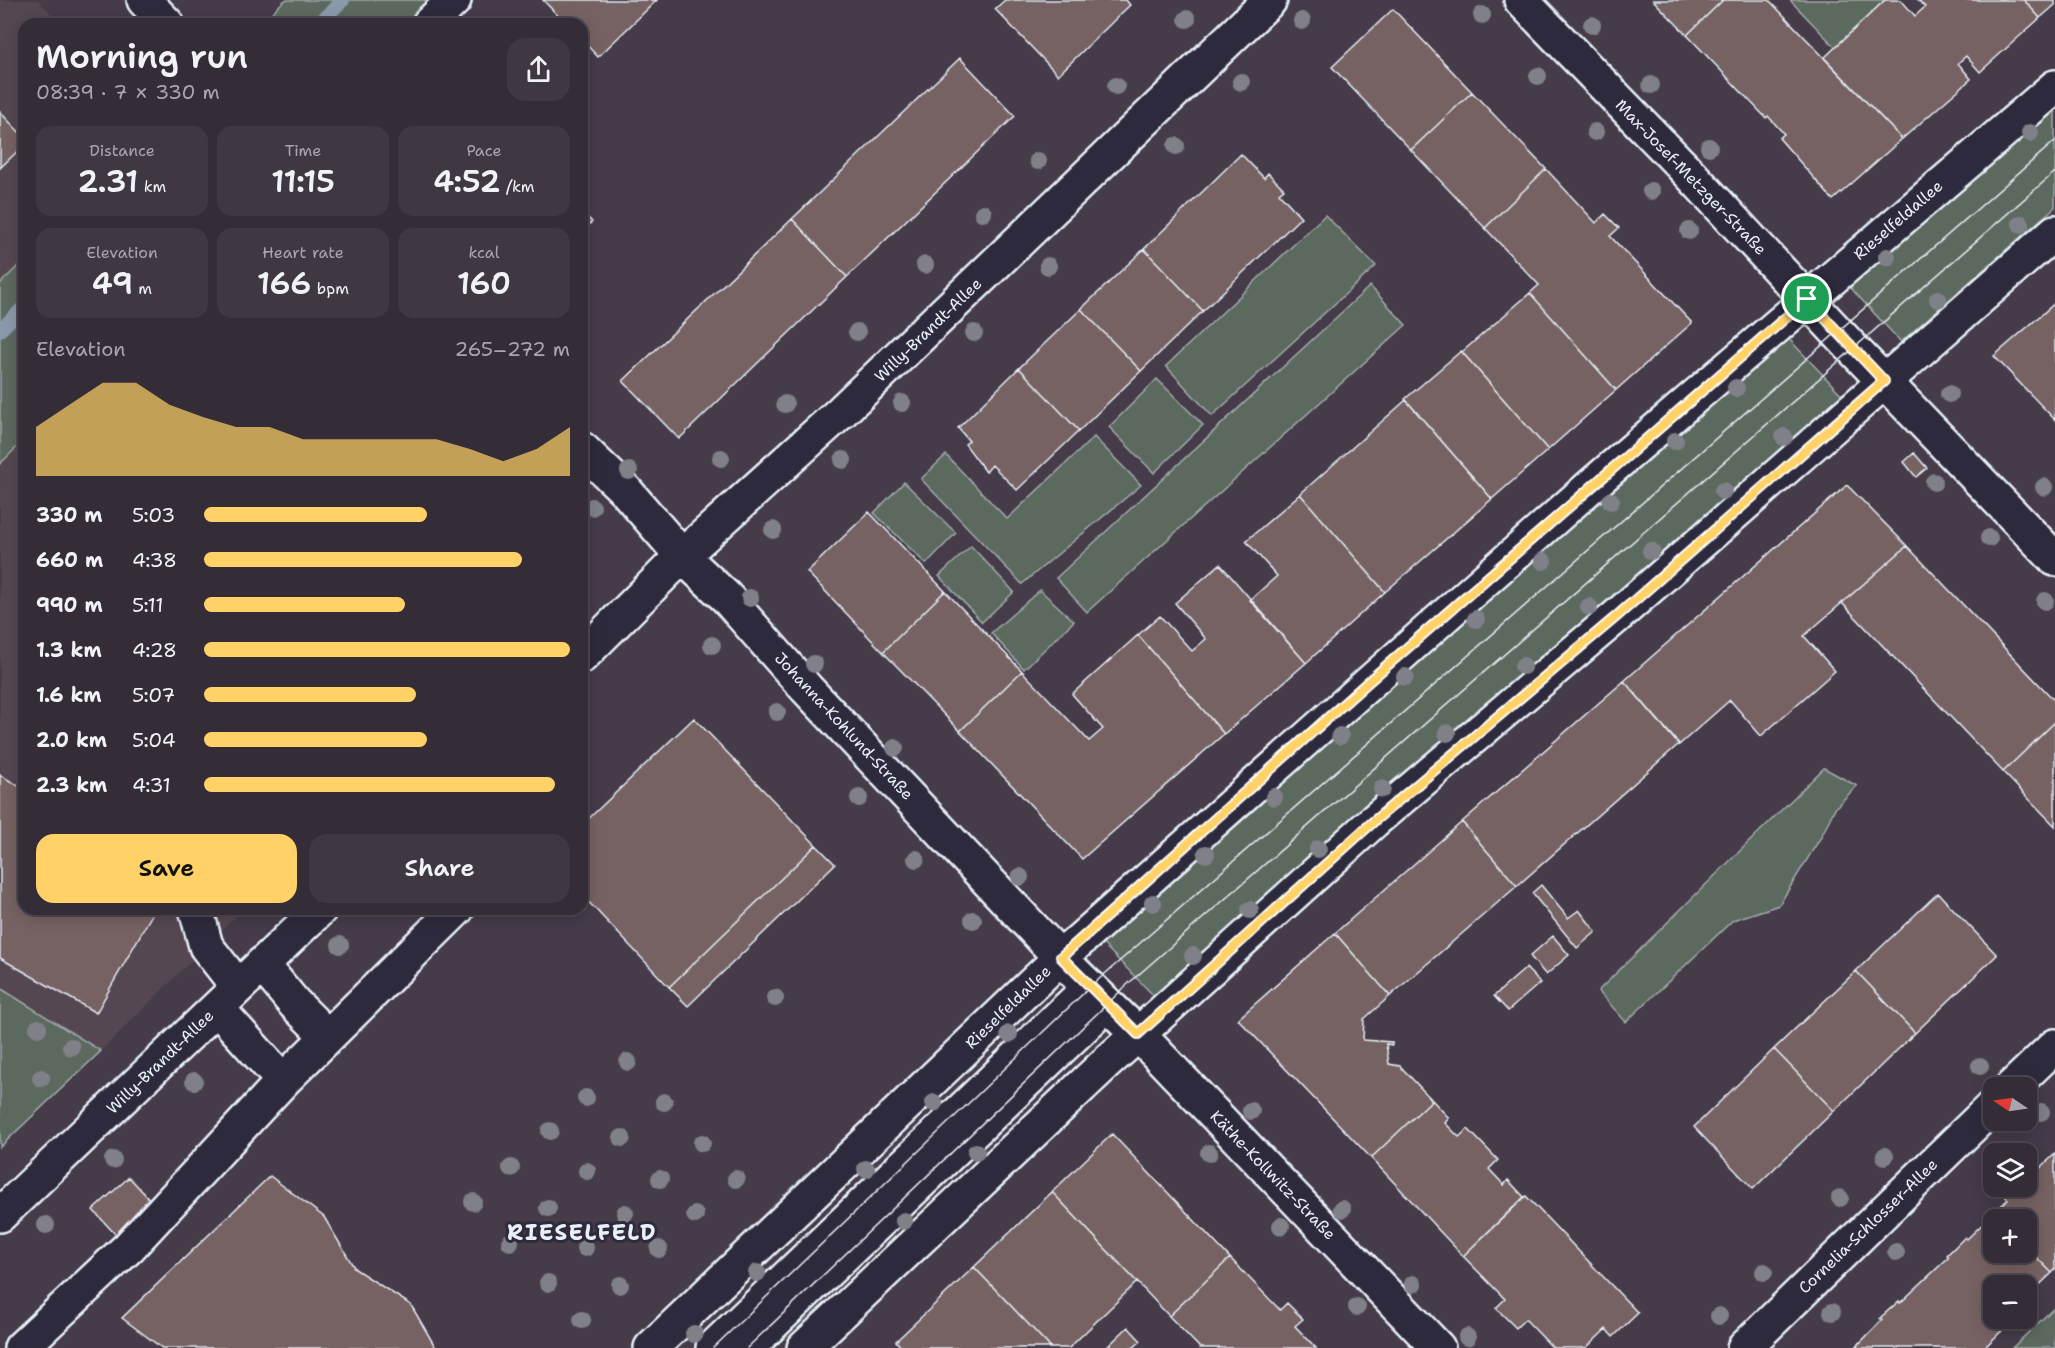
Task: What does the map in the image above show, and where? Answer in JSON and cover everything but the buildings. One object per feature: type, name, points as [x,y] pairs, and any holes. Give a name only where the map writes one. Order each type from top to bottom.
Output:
[{"type":"street","points":[[144,0],[161,18]]},
{"type":"street","points":[[435,18],[454,0]]},
{"type":"street","name":"Willy-Brandt-Allee","points":[[588,650],[682,556],[841,412],[1270,0]]},
{"type":"street","name":"Max-Josef-Metzger-Straße","points":[[1521,0],[1692,176],[2055,559]]},
{"type":"street","name":"Rieselfeldallee","points":[[651,1348],[1061,957],[1368,682],[1807,299],[2055,87]]},
{"type":"street","points":[[804,1348],[1138,1034],[1374,821],[1617,616],[2055,232]]},
{"type":"street","name":"Johanna-Kohlund-Straße","points":[[588,455],[626,491],[682,556],[726,597],[806,688],[1098,995]]},
{"type":"street","points":[[198,915],[206,946],[228,998],[283,1081]]},
{"type":"street","name":"Willy-Brandt-Allee","points":[[0,1215],[314,915]]},
{"type":"street","points":[[21,1348],[129,1247],[283,1081],[451,915]]},
{"type":"street","points":[[262,964],[294,1003],[327,1036]]},
{"type":"street","points":[[713,1348],[1098,995]]},
{"type":"street","points":[[747,1348],[1098,995]]},
{"type":"street","name":"Käthe-Kollwitz-Straße","points":[[1098,995],[1438,1348]]},
{"type":"street","points":[[2023,1077],[2055,1046]]},
{"type":"street","name":"Cornelia-Schlosser-Allee","points":[[1744,1348],[1983,1115]]},
{"type":"shaded area","points":[[0,0],[38,0],[55,18],[18,18],[18,266],[0,284]]},
{"type":"shaded area","points":[[18,446],[18,915],[237,915],[101,1051],[0,988],[0,464]]},
{"type":"green space","points":[[285,0],[439,0],[420,18],[266,18]]},
{"type":"green space","points":[[1790,0],[1885,0],[1835,47]]},
{"type":"green space","points":[[2055,100],[2055,207],[1901,342],[1846,283]]},
{"type":"green space","points":[[1325,215],[1376,266],[1212,416],[1166,366]]},
{"type":"green space","points":[[18,266],[18,446],[0,464],[0,284]]},
{"type":"green space","points":[[1370,286],[1406,325],[1087,612],[1056,578]]},
{"type":"green space","points":[[1787,337],[1842,395],[1156,998],[1099,940]]},
{"type":"green space","points":[[1157,379],[1203,425],[1154,473],[1109,427]]},
{"type":"green space","points":[[1094,437],[1141,485],[1022,584],[921,479],[946,455],[1007,519]]},
{"type":"green space","points":[[904,482],[956,533],[926,564],[874,513]]},
{"type":"green space","points":[[971,546],[1014,592],[982,622],[939,576]]},
{"type":"green space","points":[[1040,590],[1074,621],[1024,669],[991,633]]},
{"type":"green space","points":[[1824,768],[1857,786],[1835,808],[1821,837],[1779,905],[1733,920],[1626,1022],[1598,991]]},
{"type":"green space","points":[[0,988],[101,1051],[0,1147]]},
{"type":"green space","points":[[2055,1307],[2055,1348],[2012,1348],[2032,1329],[2037,1329],[2037,1324]]},
{"type":"waterway","points":[[324,18],[343,0]]},
{"type":"waterway","points":[[0,330],[18,313]]},
{"type":"tram line","points":[[713,1348],[1090,987],[2055,141]]},
{"type":"tram line","points":[[747,1348],[1129,983],[2055,172]]},
{"type":"district","name":"RIESELFELD","points":[[582,1232]]},
{"type":"route","points":[[1807,299],[1884,381],[1617,616],[1374,821],[1138,1034],[1061,957],[1368,682],[1807,299]]}]
